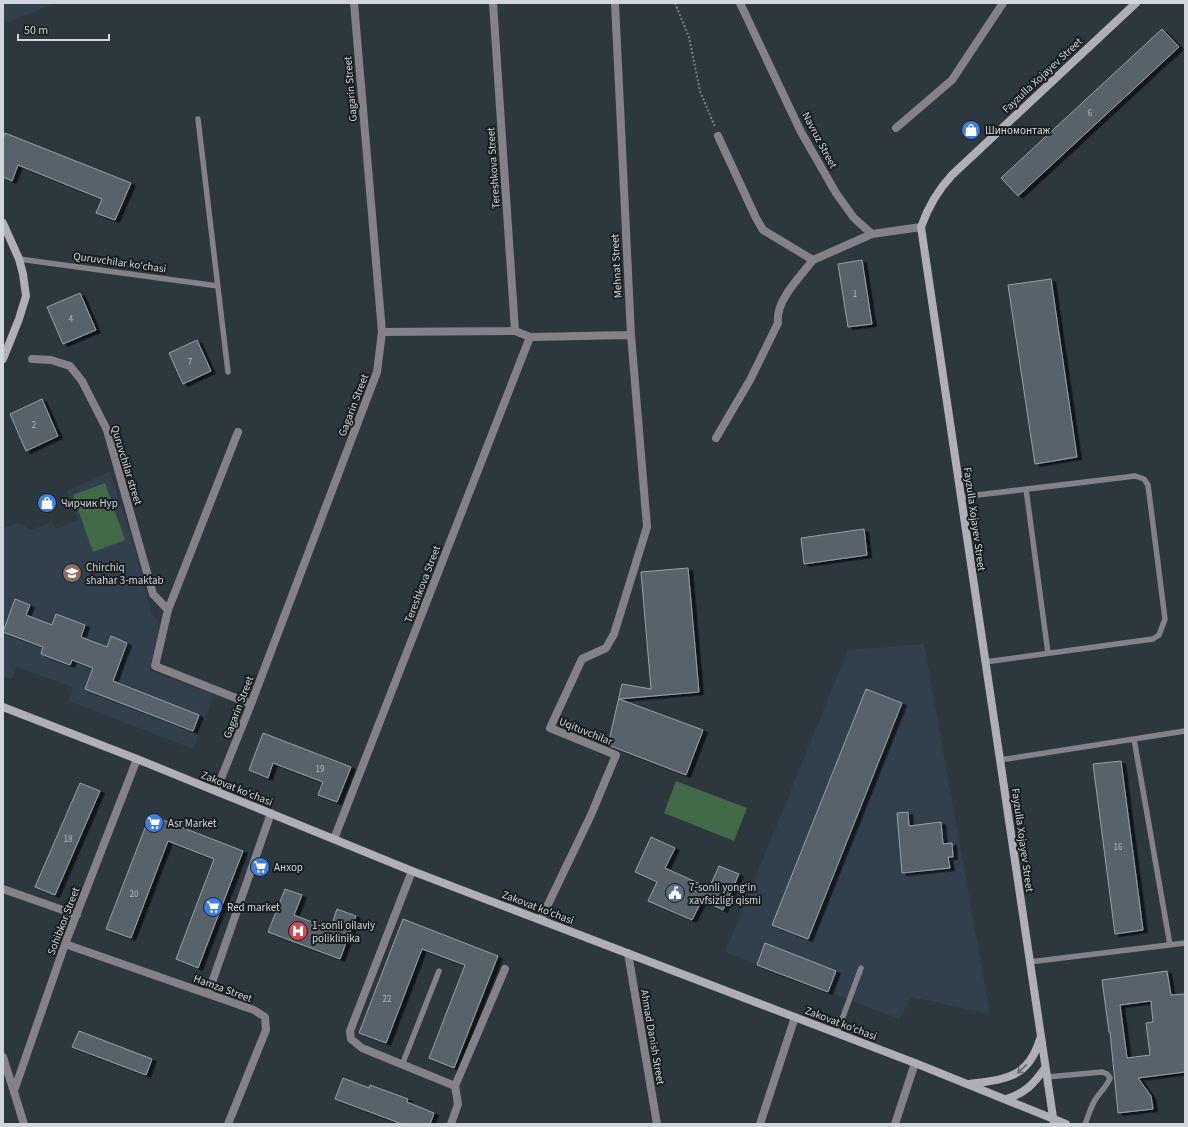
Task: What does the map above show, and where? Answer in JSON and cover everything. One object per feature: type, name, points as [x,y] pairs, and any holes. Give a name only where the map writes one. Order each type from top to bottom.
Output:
[{"type":"main road","name":"Fayzulla Xojayev Street","points":[[1054,1122],[1029,962],[921,227],[934,199],[952,174],[1136,3]]},
{"type":"main road","points":[[3,224],[7,241],[19,259],[24,274],[26,296],[19,319],[3,359]]},
{"type":"main road","name":"Zakovat ko'chasi","points":[[3,707],[137,759],[412,871],[915,1063],[1006,1099],[1054,1122],[1066,1124]]},
{"type":"main road","points":[[967,1084],[1004,1079],[1017,1074],[1030,1061],[1037,1049],[1041,1036]]},
{"type":"main road","points":[[1006,1099],[1018,1095],[1028,1089],[1046,1072]]},
{"type":"street","name":"Gagarin Street","points":[[216,791],[251,704],[377,372],[382,332],[354,3]]},
{"type":"street","name":"Tereshkova Street","points":[[493,3],[516,331]]},
{"type":"street","name":"Mehnat Street","points":[[615,3],[631,335],[646,527]]},
{"type":"street","name":"Navruz Street","points":[[740,3],[801,132],[836,193],[854,218],[872,234]]},
{"type":"street","points":[[896,128],[952,80],[1003,3]]},
{"type":"street","points":[[718,136],[763,230],[813,260]]},
{"type":"street","points":[[716,438],[750,380],[778,323],[777,316],[787,293],[813,260],[872,234],[921,227]]},
{"type":"street","points":[[382,332],[516,331],[530,337],[631,335]]},
{"type":"street","name":"Tereshkova Street","points":[[334,839],[530,337]]},
{"type":"street","name":"Quruvchilar street","points":[[32,359],[51,360],[70,366],[82,381],[107,430],[153,594],[168,610]]},
{"type":"street","points":[[238,432],[168,610],[155,666],[251,704]]},
{"type":"street","name":"Uqituvchilar","points":[[541,919],[591,815],[616,755],[550,728],[582,659],[606,648],[614,634],[646,527]]},
{"type":"street","name":"Sohibkor Street","points":[[14,1091],[66,944],[137,759]]},
{"type":"street","points":[[208,994],[271,813]]},
{"type":"street","points":[[412,871],[350,1031],[352,1039],[362,1048],[455,1086]]},
{"type":"street","points":[[3,889],[77,915]]},
{"type":"street","name":"Hamza Street","points":[[66,944],[254,1010],[265,1017],[266,1030],[228,1124]]},
{"type":"street","name":"Ahmad Danish Street","points":[[628,953],[657,1124]]},
{"type":"street","points":[[452,1124],[458,1104],[455,1086],[505,969]]},
{"type":"street","points":[[760,1124],[795,1017]]},
{"type":"street","points":[[3,1056],[24,1124]]},
{"type":"street","points":[[895,1124],[915,1063]]},
{"type":"lane","points":[[198,119],[228,372]]},
{"type":"lane","name":"Quruvchilar ko‘chasi","points":[[19,259],[218,286]]},
{"type":"lane","points":[[961,498],[1135,476],[1144,479],[1148,485],[1165,619],[1159,635],[1153,639],[985,662]]},
{"type":"lane","points":[[1026,489],[1048,654]]},
{"type":"lane","points":[[1000,760],[1185,731]]},
{"type":"lane","points":[[1134,739],[1170,945]]},
{"type":"lane","points":[[1029,962],[1185,943]]},
{"type":"lane","points":[[837,1033],[861,968]]},
{"type":"lane","points":[[402,1065],[439,971]]},
{"type":"lane","points":[[1046,1072],[1102,1072],[1108,1074],[1110,1078],[1108,1084],[1091,1107],[1085,1124]]},
{"type":"path","points":[[675,3],[689,37],[700,91],[718,136]]},
{"type":"shaded area","points":[[3,3],[54,3],[3,25]]},
{"type":"shaded area","name":"Chirchiq shahar 3-maktab","points":[[110,471],[130,532],[152,614],[160,622],[149,670],[214,695],[193,749],[69,701],[73,687],[17,667],[12,679],[3,676],[3,528],[18,523],[31,530],[52,522],[56,529],[78,520],[67,491]]},
{"type":"shaded area","points":[[924,644],[990,1014],[912,997],[899,1019],[725,952],[848,650]]},
{"type":"green space","points":[[105,483],[125,540],[93,552],[73,495]]},
{"type":"green space","points":[[676,781],[747,808],[734,841],[664,813]]},
{"type":"building","points":[[1162,29],[1179,47],[1018,196],[1001,178]]},
{"type":"building","points":[[5,133],[131,183],[115,220],[96,213],[102,199],[18,165],[12,181],[3,177],[3,139]]},
{"type":"building","points":[[862,260],[872,324],[848,327],[838,264]]},
{"type":"building","points":[[1051,279],[1077,457],[1035,464],[1008,285]]},
{"type":"building","points":[[80,293],[96,330],[63,344],[47,307]]},
{"type":"building","points":[[197,340],[211,371],[183,384],[169,353]]},
{"type":"building","points":[[42,399],[58,436],[26,451],[10,414]]},
{"type":"building","points":[[864,529],[867,555],[804,564],[801,538]]},
{"type":"building","points":[[688,568],[699,692],[619,699],[703,730],[686,775],[608,745],[622,684],[651,689],[641,572]]},
{"type":"building","points":[[15,599],[30,605],[26,615],[52,625],[56,614],[85,625],[81,637],[107,647],[111,636],[127,643],[113,681],[199,715],[193,731],[85,689],[93,668],[72,660],[70,665],[41,654],[43,647],[3,632]]},
{"type":"building","points":[[866,689],[902,703],[808,939],[772,925]]},
{"type":"building","points":[[263,733],[351,767],[337,802],[318,795],[323,782],[273,763],[268,778],[249,770]]},
{"type":"building","points":[[1121,761],[1143,930],[1115,934],[1093,764]]},
{"type":"building","points":[[80,783],[100,791],[55,895],[35,887]]},
{"type":"building","points":[[908,812],[909,826],[941,822],[943,844],[952,843],[953,857],[948,857],[950,868],[902,873],[897,813]]},
{"type":"building","points":[[150,815],[243,851],[198,968],[176,959],[214,859],[168,841],[131,938],[106,929]]},
{"type":"building","points":[[651,837],[675,848],[665,868],[709,888],[719,866],[739,874],[723,910],[702,900],[692,920],[648,901],[657,882],[635,872]]},
{"type":"building","points":[[285,889],[302,895],[294,915],[330,929],[337,909],[356,916],[340,959],[268,932]]},
{"type":"building","points":[[403,919],[498,956],[454,1068],[429,1058],[465,965],[422,949],[386,1043],[359,1033]]},
{"type":"building","points":[[765,943],[836,971],[828,992],[757,965]]},
{"type":"building","points":[[1167,971],[1171,995],[1185,994],[1185,1072],[1138,1078],[1151,1096],[1153,1109],[1118,1113],[1110,1032],[1102,980]],"holes":[[[1151,1001],[1153,1022],[1146,1023],[1150,1055],[1127,1058],[1120,1005]]]},
{"type":"building","points":[[79,1031],[152,1059],[146,1075],[72,1047]]},
{"type":"building","points":[[343,1078],[369,1088],[370,1085],[408,1099],[407,1102],[434,1113],[430,1124],[402,1124],[335,1099]]},
{"type":"place","name":"Шиномонтаж","points":[[971,130]]},
{"type":"place","name":"Чирчик Нур","points":[[47,503]]},
{"type":"place","name":"Chirchiq shahar 3-maktab","points":[[72,573]]},
{"type":"place","name":"Asr Market","points":[[154,823]]},
{"type":"place","name":"Анхор","points":[[260,867]]},
{"type":"place","name":"7-sonli yong‘in xavfsizligi qismi","points":[[675,893]]},
{"type":"place","name":"Red market","points":[[213,907]]},
{"type":"place","name":"1-sonli oilaviy poliklinika","points":[[298,931]]}]
